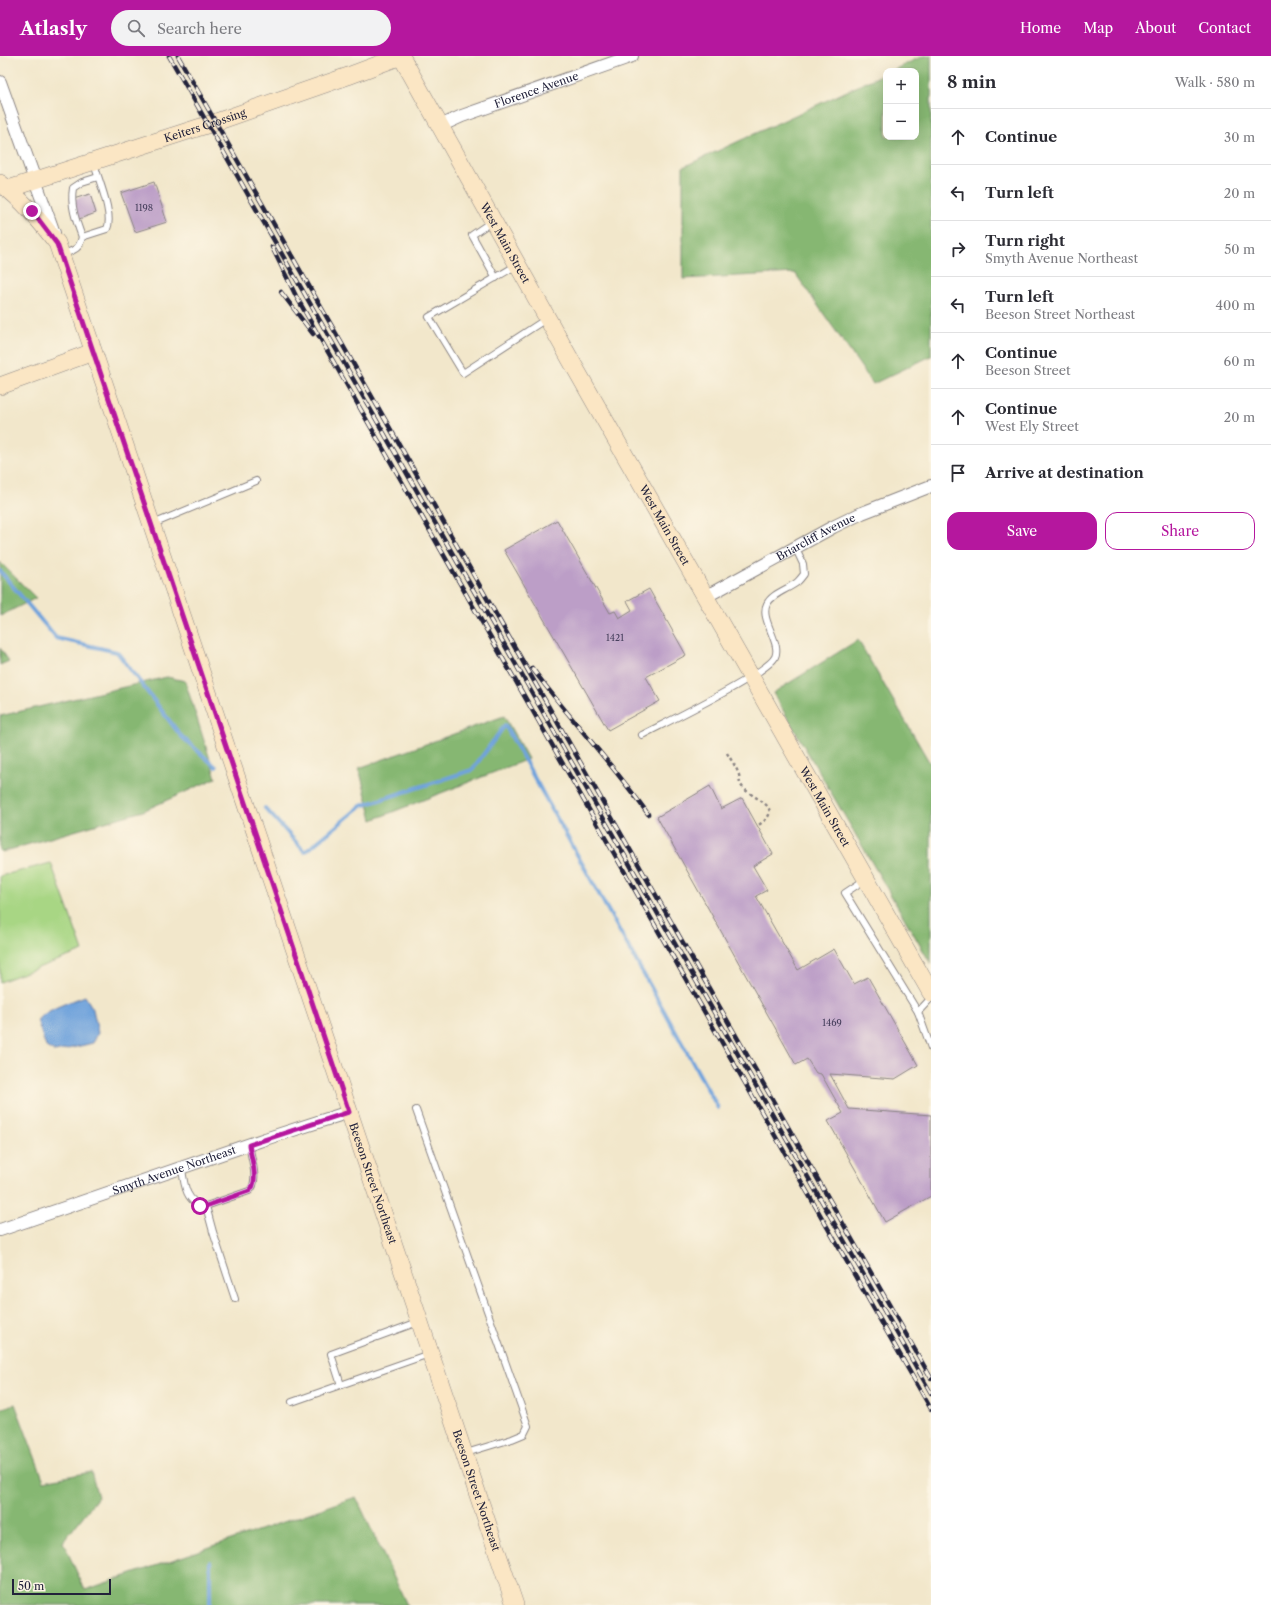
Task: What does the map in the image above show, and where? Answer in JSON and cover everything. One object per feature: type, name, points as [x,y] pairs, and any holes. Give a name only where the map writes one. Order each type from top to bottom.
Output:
[{"type":"street","name":"West Main Street","points":[[401,56],[705,597],[931,994]]},
{"type":"street","name":"Keiters Crossing","points":[[4,186],[95,169],[230,117],[401,56]]},
{"type":"street","name":"Florence Avenue","points":[[440,126],[462,116],[632,56]]},
{"type":"street","points":[[0,82],[59,249]]},
{"type":"street","name":"Beeson Street Northeast","points":[[4,186],[32,211],[59,249],[515,1605]]},
{"type":"street","points":[[0,386],[93,352]]},
{"type":"street","name":"Briarcliff Avenue","points":[[705,597],[795,547],[862,513],[931,486]]},
{"type":"street","name":"Smyth Avenue Northeast","points":[[0,1230],[349,1112]]},
{"type":"lane","points":[[59,249],[76,249],[80,245],[82,237],[74,215],[71,197],[73,188],[82,182],[95,169],[109,213],[110,224],[107,229],[82,237]]},
{"type":"lane","points":[[493,220],[472,235],[496,278]]},
{"type":"lane","points":[[518,265],[429,317],[464,373],[548,318]]},
{"type":"lane","points":[[152,525],[256,481]]},
{"type":"lane","points":[[642,735],[751,677],[771,663],[776,656],[776,649],[767,620],[766,606],[772,597],[798,582],[804,574],[803,564],[795,547]]},
{"type":"lane","points":[[866,879],[845,893],[918,1012],[931,1048]]},
{"type":"lane","points":[[918,1012],[931,998]]},
{"type":"lane","points":[[416,1110],[528,1426],[524,1434],[464,1454]]},
{"type":"lane","points":[[182,1168],[186,1190],[193,1202],[200,1206],[206,1206],[249,1191],[253,1188],[255,1181],[249,1145]]},
{"type":"lane","points":[[206,1206],[235,1299]]},
{"type":"lane","points":[[341,1385],[331,1354],[420,1322]]},
{"type":"lane","points":[[292,1402],[430,1353]]},
{"type":"path","points":[[727,753],[739,775],[742,786],[749,793],[764,801],[769,808],[769,814],[766,820],[757,826]]},
{"type":"green space","points":[[923,56],[931,56],[931,356],[873,384],[795,273],[683,279],[683,167],[883,74],[883,140],[919,140],[919,68],[897,68]]},
{"type":"green space","points":[[0,562],[36,598],[0,616]]},
{"type":"green space","points":[[858,640],[931,765],[931,964],[773,693]]},
{"type":"green space","points":[[0,648],[9,661],[0,665]]},
{"type":"green space","points":[[167,677],[185,681],[216,778],[143,811],[2,852],[0,851],[0,716]]},
{"type":"green space","points":[[504,716],[528,759],[372,820],[359,768]]},
{"type":"green space","points":[[51,863],[83,951],[0,982],[0,876]]},
{"type":"green space","points":[[15,1404],[44,1481],[91,1472],[98,1497],[63,1542],[85,1590],[356,1497],[407,1605],[0,1605],[0,1409]]},
{"type":"water","points":[[85,996],[93,1009],[98,1033],[93,1043],[55,1052],[46,1047],[37,1020],[47,1012]]},
{"type":"building","points":[[154,182],[167,222],[135,232],[121,193]]},
{"type":"building","points":[[90,194],[96,213],[76,220],[70,200]]},
{"type":"building","points":[[557,520],[610,613],[615,611],[619,618],[632,610],[627,601],[649,589],[686,655],[646,677],[660,701],[608,730],[504,550]]},
{"type":"building","points":[[710,786],[721,809],[742,798],[773,854],[753,866],[767,890],[756,896],[798,970],[834,949],[854,984],[868,977],[918,1065],[895,1079],[830,1074],[849,1109],[931,1115],[931,1196],[885,1222],[828,1121],[843,1113],[821,1074],[816,1073],[807,1059],[796,1065],[657,817]]},
{"type":"waterway","points":[[0,571],[56,638],[117,652],[181,736],[216,767]]},
{"type":"waterway","points":[[265,808],[305,852],[361,806],[472,770],[505,725],[718,1108]]},
{"type":"waterway","points":[[210,1561],[210,1605]]},
{"type":"railway","points":[[169,56],[931,1393]]},
{"type":"railway","points":[[178,56],[931,1378]]},
{"type":"railway","points":[[272,247],[296,296],[931,1409]]},
{"type":"railway","points":[[281,292],[313,334]]},
{"type":"railway","points":[[532,668],[648,814]]},
{"type":"route","points":[[32,211],[57,244],[349,1112],[249,1145],[255,1181],[253,1188],[249,1191],[206,1206],[200,1206]]}]
